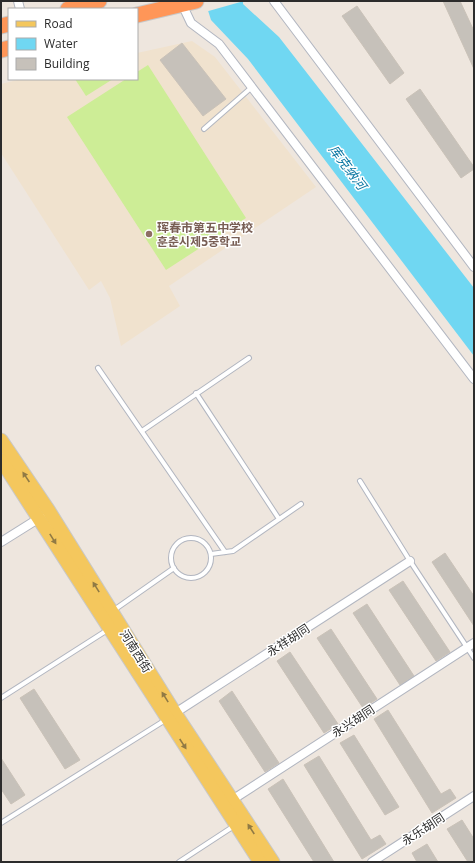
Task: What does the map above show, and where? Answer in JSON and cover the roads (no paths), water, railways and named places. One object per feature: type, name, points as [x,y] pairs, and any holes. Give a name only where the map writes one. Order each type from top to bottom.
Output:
[{"type":"highway","points":[[72,8],[99,1]]},
{"type":"highway","points":[[138,16],[188,2]]},
{"type":"main road","name":"河南西街","points":[[1,440],[109,629],[232,800],[273,862]]},
{"type":"main road","name":"河南西街","points":[[1,460],[44,514],[112,612],[171,716],[236,825],[260,862]]},
{"type":"street","points":[[274,1],[474,267]]},
{"type":"street","points":[[188,2],[191,23],[219,44],[474,379]]},
{"type":"street","points":[[1,542],[44,514]]},
{"type":"street","name":"永祥胡同","points":[[171,716],[410,561]]},
{"type":"street","name":"永兴胡同","points":[[232,800],[470,645]]},
{"type":"street","name":"永乐胡同","points":[[372,862],[474,796]]},
{"type":"lane","points":[[204,129],[252,87]]},
{"type":"lane","points":[[142,431],[249,358]]},
{"type":"lane","points":[[98,368],[225,552]]},
{"type":"lane","points":[[196,394],[279,519]]},
{"type":"lane","points":[[360,481],[410,561],[470,645],[474,658]]},
{"type":"lane","points":[[211,554],[233,551],[301,504]]},
{"type":"lane","points":[[184,538],[198,538],[208,547],[211,554],[209,567],[200,576],[187,578],[181,575],[174,568],[171,560],[171,553],[178,542],[184,538]]},
{"type":"lane","points":[[112,612],[174,568]]},
{"type":"lane","points":[[1,698],[109,629]]},
{"type":"lane","points":[[1,823],[171,716]]},
{"type":"lane","points":[[179,862],[236,825]]},
{"type":"water","name":"库克纳河","points":[[205,1],[243,1],[243,4],[279,37],[474,288],[474,356],[248,59],[211,20]]},
{"type":"place","name":"珲春市第五中学校 훈춘시제5중학교","points":[[149,234]]}]
